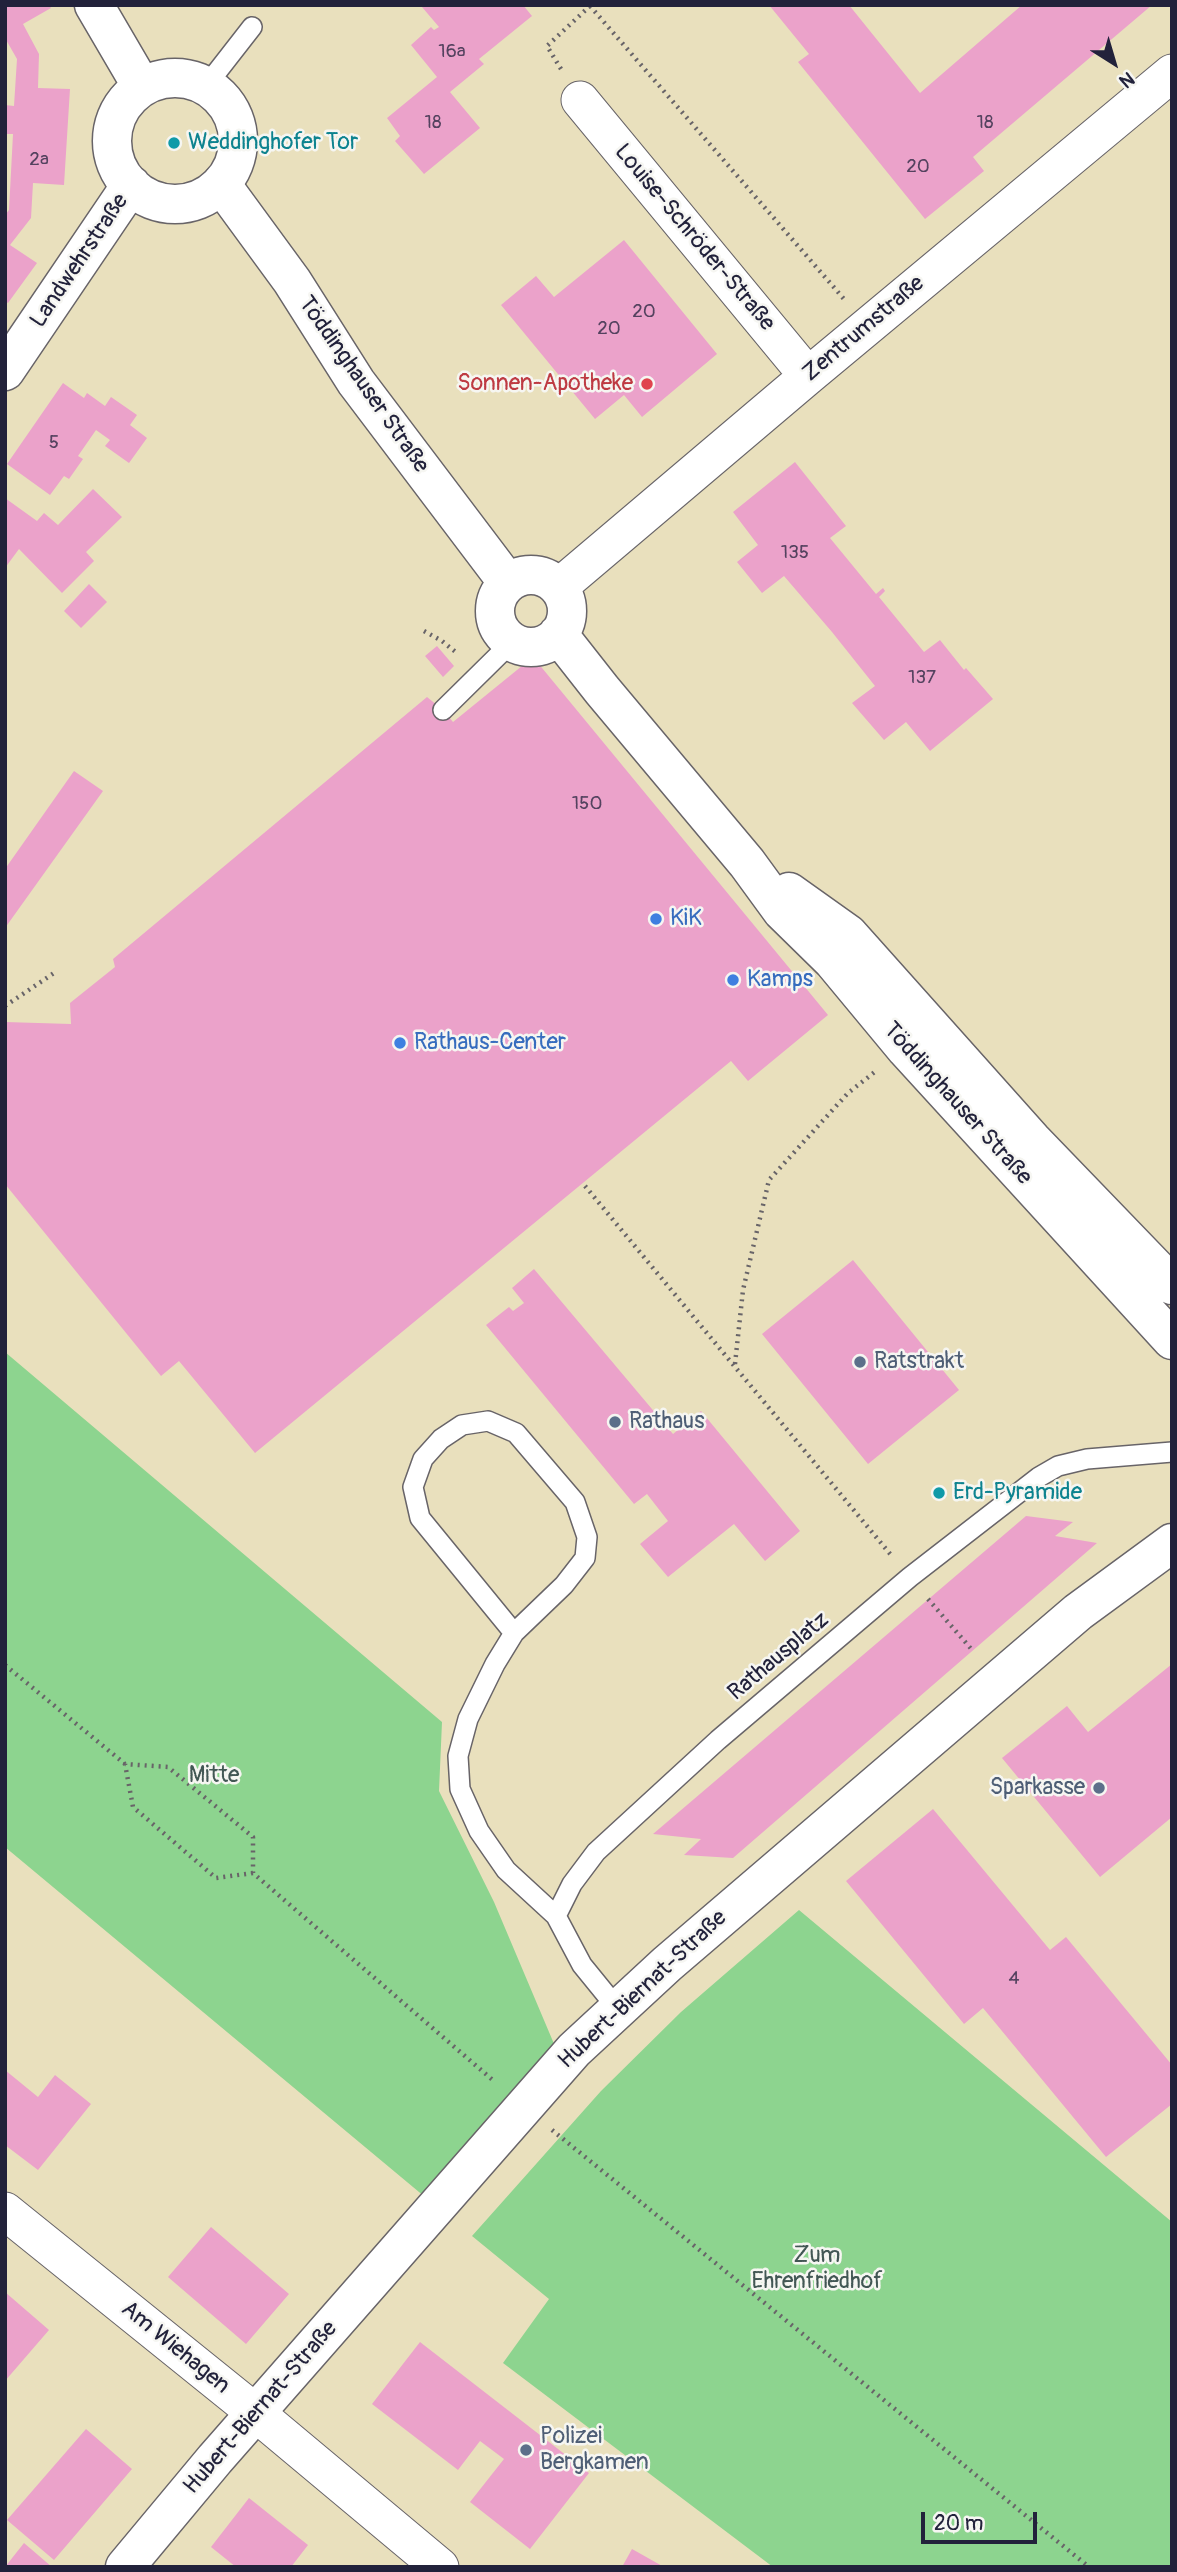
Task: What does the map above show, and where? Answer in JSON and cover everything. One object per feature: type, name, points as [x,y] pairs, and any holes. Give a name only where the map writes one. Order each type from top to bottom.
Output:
[{"type":"street","points":[[94,5],[142,87]]},
{"type":"street","name":"Zentrumstraße","points":[[559,587],[1172,73]]},
{"type":"street","points":[[191,79],[206,86],[221,97],[232,112],[238,131],[238,150],[232,169],[208,195],[193,201],[176,204],[144,196],[131,186],[118,165],[112,142],[114,125],[120,111],[142,87],[158,80],[191,79]]},
{"type":"street","name":"Louise-Schröder-Straße","points":[[580,100],[808,376]]},
{"type":"street","name":"Töddinghauser Straße","points":[[221,184],[292,281],[356,382],[509,583]]},
{"type":"street","name":"Landwehrstraße","points":[[5,371],[131,186]]},
{"type":"street","points":[[534,575],[559,587],[564,596],[567,616],[558,635],[537,647],[512,642],[503,634],[495,613],[501,591],[509,583],[516,578],[534,575]]},
{"type":"street","name":"Töddinghauser Straße","points":[[558,635],[747,863],[782,911],[833,961],[906,1049],[1172,1340]]},
{"type":"street","name":"Töddinghauser Straße","points":[[747,863],[848,933],[1032,1140],[1172,1285]]},
{"type":"street","name":"Hubert-Biernat-Straße","points":[[125,2567],[215,2459],[574,2049],[617,2008],[1078,1612],[1172,1543]]},
{"type":"street","name":"Am Wiehagen","points":[[5,2211],[257,2414],[440,2567]]},
{"type":"lane","points":[[206,86],[252,27]]},
{"type":"lane","points":[[443,710],[512,642]]},
{"type":"lane","points":[[514,1633],[420,1518],[413,1487],[423,1460],[441,1439],[462,1425],[488,1421],[516,1433],[575,1502],[587,1537],[585,1558],[564,1585],[514,1633],[468,1719],[458,1756],[460,1789],[479,1831],[506,1870],[556,1916],[582,1965],[617,2008]]},
{"type":"lane","name":"Rathausplatz","points":[[556,1916],[572,1884],[596,1852],[718,1740],[910,1577],[1039,1477],[1058,1466],[1087,1459],[1172,1452]]},
{"type":"path","points":[[580,100],[547,46],[591,6],[868,326]]},
{"type":"path","points":[[424,631],[442,641],[481,673]]},
{"type":"path","points":[[5,1006],[57,971]]},
{"type":"path","points":[[735,1365],[743,1290],[769,1180],[848,1093],[906,1049]]},
{"type":"path","points":[[585,1186],[998,1681]]},
{"type":"path","points":[[5,1665],[125,1764],[168,1767],[253,1837],[253,1873]]},
{"type":"path","points":[[125,1764],[133,1807],[216,1878],[253,1873],[523,2107],[1089,2567]]},
{"type":"green space","name":"Mitte","points":[[5,1352],[442,1722],[439,1791],[494,1902],[560,2058],[425,2197],[5,1847]]},
{"type":"green space","name":"Zum Ehrenfriedhof","points":[[799,1910],[1172,2222],[1172,2567],[773,2567],[503,2363],[549,2299],[472,2236],[601,2091],[681,2012]]},
{"type":"building","points":[[5,5],[49,5],[51,8],[23,24],[39,54],[38,88],[70,89],[64,185],[33,183],[31,218],[10,245],[37,263],[8,303],[5,301],[5,215],[9,210],[13,134],[5,134],[5,105],[14,106],[17,59],[5,38]]},
{"type":"building","points":[[523,5],[532,16],[479,59],[484,64],[450,92],[480,128],[424,174],[395,141],[400,136],[387,118],[437,77],[411,45],[431,27],[434,30],[439,27],[422,7]]},
{"type":"building","points":[[769,5],[849,5],[920,93],[1022,5],[1152,5],[973,157],[984,171],[925,219],[798,62],[809,54]]},
{"type":"building","points":[[624,240],[717,354],[642,417],[624,395],[595,419],[501,305],[536,276],[554,297]]},
{"type":"building","points":[[63,383],[84,398],[87,393],[105,406],[111,397],[137,415],[130,425],[147,438],[129,463],[105,446],[110,440],[96,430],[78,456],[83,459],[69,479],[64,476],[50,495],[7,464]]},
{"type":"building","points":[[795,462],[846,526],[830,538],[876,594],[883,588],[885,591],[879,597],[924,652],[940,640],[964,670],[966,668],[993,699],[930,751],[906,722],[884,740],[852,703],[875,686],[832,632],[784,576],[762,593],[737,562],[758,545],[733,512]]},
{"type":"building","points":[[93,489],[122,517],[86,552],[94,561],[62,593],[19,549],[5,568],[5,498],[37,521],[44,513],[58,525]]},
{"type":"building","points":[[89,584],[107,602],[81,628],[64,611]]},
{"type":"building","points":[[437,646],[454,666],[443,677],[425,656]]},
{"type":"building","name":"Rathaus-Center","points":[[533,657],[828,1015],[748,1081],[731,1061],[255,1453],[179,1361],[161,1376],[5,1184],[5,1022],[71,1024],[70,1003],[115,967],[113,959],[427,697],[453,722]]},
{"type":"building","points":[[74,771],[103,791],[5,928],[5,869]]},
{"type":"building","name":"Ratstrakt","points":[[853,1260],[959,1390],[868,1464],[762,1334]]},
{"type":"building","name":"Rathaus","points":[[534,1269],[673,1434],[701,1411],[800,1531],[765,1561],[734,1524],[668,1577],[640,1544],[668,1521],[647,1494],[634,1504],[486,1325],[509,1307],[513,1311],[524,1303],[512,1288]]},
{"type":"building","points":[[1026,1516],[1073,1522],[1055,1536],[1097,1543],[733,1858],[684,1855],[701,1839],[653,1834]]},
{"type":"building","name":"Sparkasse","points":[[1172,1664],[1172,1817],[1100,1877],[1002,1758],[1067,1706],[1088,1732]]},
{"type":"building","points":[[933,1809],[1050,1950],[1066,1937],[1172,2065],[1172,2104],[1106,2157],[983,2008],[964,2024],[846,1881]]},
{"type":"building","points":[[5,2070],[38,2097],[55,2075],[91,2104],[38,2170],[5,2145]]},
{"type":"building","points":[[211,2227],[289,2294],[246,2344],[168,2277]]},
{"type":"building","points":[[5,2292],[49,2330],[5,2381]]},
{"type":"building","name":"Polizei Bergkamen","points":[[420,2342],[589,2473],[530,2549],[470,2502],[504,2459],[480,2441],[458,2470],[372,2404]]},
{"type":"building","points":[[86,2429],[132,2469],[54,2560],[7,2520]]},
{"type":"building","points":[[249,2498],[308,2545],[291,2567],[236,2567],[211,2547]]},
{"type":"building","points":[[24,2543],[52,2567],[5,2567]]},
{"type":"building","points":[[632,2549],[664,2567],[622,2567]]},
{"type":"place","name":"Weddinghofer Tor","points":[[174,143]]},
{"type":"place","name":"Sonnen-Apotheke","points":[[647,384]]},
{"type":"place","name":"KiK","points":[[656,919]]},
{"type":"place","name":"Kamps","points":[[733,980]]},
{"type":"place","name":"Rathaus-Center","points":[[400,1043]]},
{"type":"place","name":"Ratstrakt","points":[[860,1362]]},
{"type":"place","name":"Rathaus","points":[[615,1422]]},
{"type":"place","name":"Erd-Pyramide","points":[[939,1493]]},
{"type":"place","name":"Sparkasse","points":[[1099,1788]]},
{"type":"place","name":"Polizei Bergkamen","points":[[526,2450]]}]
